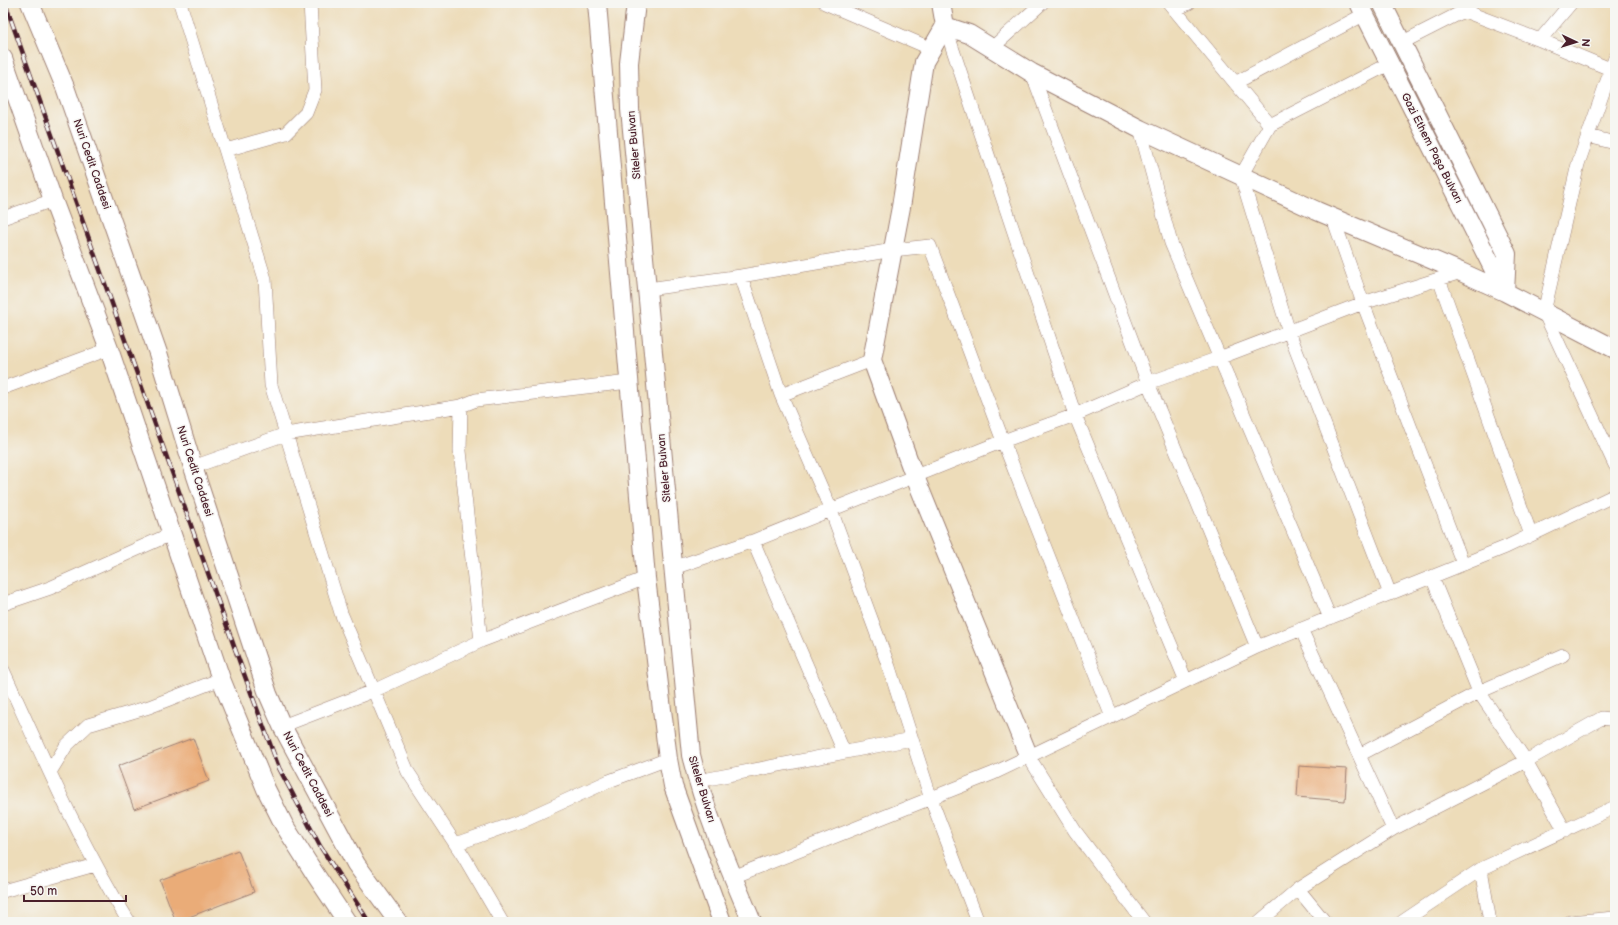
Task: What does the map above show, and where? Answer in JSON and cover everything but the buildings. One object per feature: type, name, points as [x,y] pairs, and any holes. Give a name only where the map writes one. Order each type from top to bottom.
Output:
[{"type":"street","name":"Nuri Cedit Caddesi","points":[[30,3],[65,87],[155,346],[193,467],[268,694],[282,726],[356,864],[398,922]]},
{"type":"street","points":[[180,3],[265,279],[271,385],[341,613],[408,772],[456,844],[502,922]]},
{"type":"street","points":[[226,150],[286,132],[306,113],[315,90],[310,3]]},
{"type":"street","points":[[597,3],[623,293],[646,578],[668,759],[673,786],[722,922]]},
{"type":"street","name":"Siteler Bulvarı","points":[[636,3],[629,63],[630,109],[691,755],[698,781],[732,877],[752,922]]},
{"type":"street","points":[[824,3],[932,49]]},
{"type":"street","points":[[941,3],[945,26],[1075,415],[1186,681]]},
{"type":"street","points":[[992,48],[1042,3]]},
{"type":"street","points":[[1189,3],[1172,7],[1270,126]]},
{"type":"street","name":"Gazi Ethem Paşa Bulvarı","points":[[1382,3],[1507,254],[1505,292]]},
{"type":"street","points":[[1540,40],[1571,3]]},
{"type":"street","points":[[1401,43],[1467,7],[1540,40],[1614,66],[1578,164],[1544,312],[1615,465]]},
{"type":"street","points":[[1235,83],[1362,8]]},
{"type":"street","name":"Gazi Ethem Paşa Bulvarı","points":[[1362,8],[1505,292]]},
{"type":"street","points":[[945,26],[924,62],[893,250],[872,360],[915,476],[1029,757],[1075,831],[1144,922]]},
{"type":"street","points":[[945,26],[969,34],[1032,73],[1140,129],[1333,218],[1505,292],[1615,349]]},
{"type":"street","points":[[3,58],[108,349],[221,679],[266,789],[284,825],[347,922]]},
{"type":"street","points":[[1389,64],[1270,126],[1241,176],[1289,332],[1390,594]]},
{"type":"street","points":[[1032,73],[1148,383],[1257,647]]},
{"type":"street","points":[[1140,129],[1171,243],[1330,618]]},
{"type":"street","points":[[1588,136],[1615,143]]},
{"type":"street","points":[[3,218],[53,200]]},
{"type":"street","points":[[1333,218],[1363,303],[1463,564]]},
{"type":"street","points":[[648,289],[741,276],[893,250],[930,246],[1003,441],[1112,716]]},
{"type":"street","points":[[673,568],[753,541],[1003,441],[1075,415],[1148,383],[1289,332],[1363,303],[1461,272]]},
{"type":"street","points":[[741,276],[781,396],[831,510],[888,667],[931,799],[978,922]]},
{"type":"street","points":[[1439,279],[1531,535]]},
{"type":"street","points":[[3,388],[108,349]]},
{"type":"street","points":[[781,396],[872,360]]},
{"type":"street","points":[[193,467],[286,434],[461,406],[476,400],[629,382]]},
{"type":"street","points":[[461,406],[460,451],[481,641]]},
{"type":"street","points":[[732,877],[931,799],[1029,757],[1257,647],[1463,564],[1531,535],[1615,495]]},
{"type":"street","points":[[3,604],[50,588],[171,534]]},
{"type":"street","points":[[753,541],[844,752]]},
{"type":"street","points":[[1432,577],[1479,692],[1526,761],[1565,831]]},
{"type":"street","points":[[282,726],[373,691],[481,641],[646,578]]},
{"type":"street","points":[[1301,629],[1393,829]]},
{"type":"street","points":[[1359,755],[1479,692],[1563,655]]},
{"type":"street","points":[[3,670],[95,865],[129,922]]},
{"type":"street","points":[[50,772],[66,746],[88,725],[149,707],[221,679]]},
{"type":"street","points":[[1259,922],[1298,889],[1393,829],[1526,761],[1602,718],[1615,720]]},
{"type":"street","points":[[698,781],[912,739]]},
{"type":"street","points":[[456,844],[521,821],[609,782],[668,759]]},
{"type":"street","points":[[1402,922],[1482,869],[1615,807]]},
{"type":"street","points":[[3,891],[95,865]]},
{"type":"street","points":[[1482,869],[1490,922]]},
{"type":"street","points":[[1298,889],[1325,922]]},
{"type":"street","points":[[1570,922],[1615,918]]},
{"type":"railway","points":[[5,3],[240,663],[279,768],[320,846],[369,922]]}]
